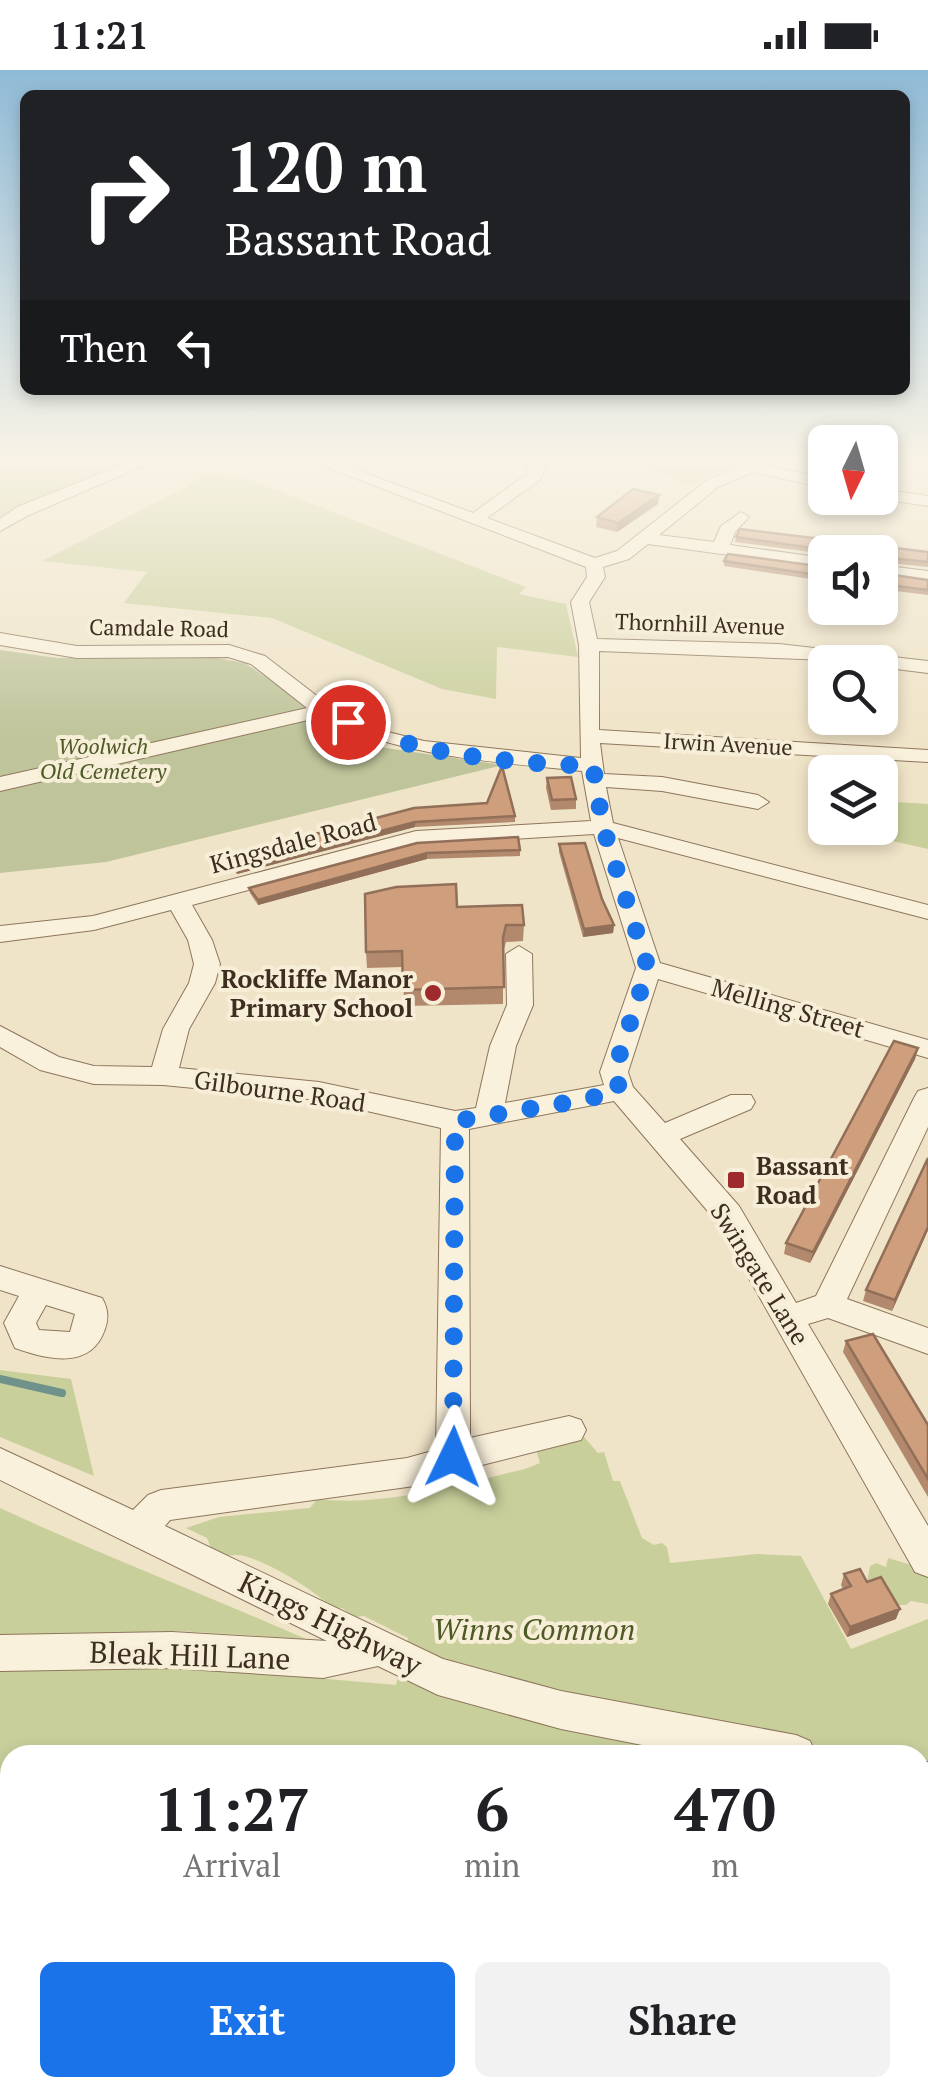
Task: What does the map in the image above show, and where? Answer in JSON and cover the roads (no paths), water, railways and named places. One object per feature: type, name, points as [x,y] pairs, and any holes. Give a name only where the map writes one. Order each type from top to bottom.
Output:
[{"type":"street","points":[[561,552],[594,564],[628,552]]},
{"type":"street","points":[[745,552],[808,561]]},
{"type":"street","points":[[453,1457],[455,1121],[584,1100],[620,1090],[614,1072],[648,968],[603,827],[589,736],[589,645],[580,602],[596,578],[594,564]]},
{"type":"street","points":[[898,572],[928,576]]},
{"type":"street","name":"Thornhill Avenue","points":[[589,645],[779,650],[928,668]]},
{"type":"street","name":"Camdale Road","points":[[5,649],[229,650],[258,660],[323,710],[373,734],[424,747],[758,802]]},
{"type":"street","points":[[0,784],[323,710]]},
{"type":"street","name":"Irwin Avenue","points":[[589,736],[928,756]]},
{"type":"street","name":"Kingsdale Road","points":[[0,934],[94,923],[416,838],[603,827],[928,912]]},
{"type":"street","name":"Gilbourne Road","points":[[163,1076],[176,1029],[202,983],[207,964],[200,940],[178,902]]},
{"type":"street","points":[[488,1116],[503,1046],[520,1005],[519,954]]},
{"type":"street","name":"Melling Street","points":[[648,968],[928,1049]]},
{"type":"street","name":"Gilbourne Road","points":[[0,1035],[50,1064],[94,1075],[163,1076],[319,1091],[455,1121]]},
{"type":"street","name":"Swingate Lane","points":[[620,1090],[728,1214],[928,1560]]},
{"type":"street","points":[[828,1304],[928,1098]]},
{"type":"street","points":[[661,1136],[740,1100]]},
{"type":"street","points":[[0,1278],[39,1290]]},
{"type":"street","points":[[789,1318],[828,1304],[928,1341]]},
{"type":"street","points":[[136,1531],[160,1506],[436,1468],[453,1457],[569,1430]]},
{"type":"street","name":"Kings Highway","points":[[0,1464],[438,1676],[500,1696],[746,1745]]},
{"type":"street","name":"Bleak Hill Lane","points":[[0,1653],[172,1650],[323,1660],[378,1648]]},
{"type":"waterway","points":[[0,1379],[62,1393]]},
{"type":"place","name":"Rockliffe Manor Primary School","points":[[433,993]]},
{"type":"place","name":"Bassant Road","points":[[736,1180]]},
{"type":"park label","name":"Woolwich Old Cemetery","points":[[103,758]]},
{"type":"park label","name":"Winns Common","points":[[534,1630]]}]
